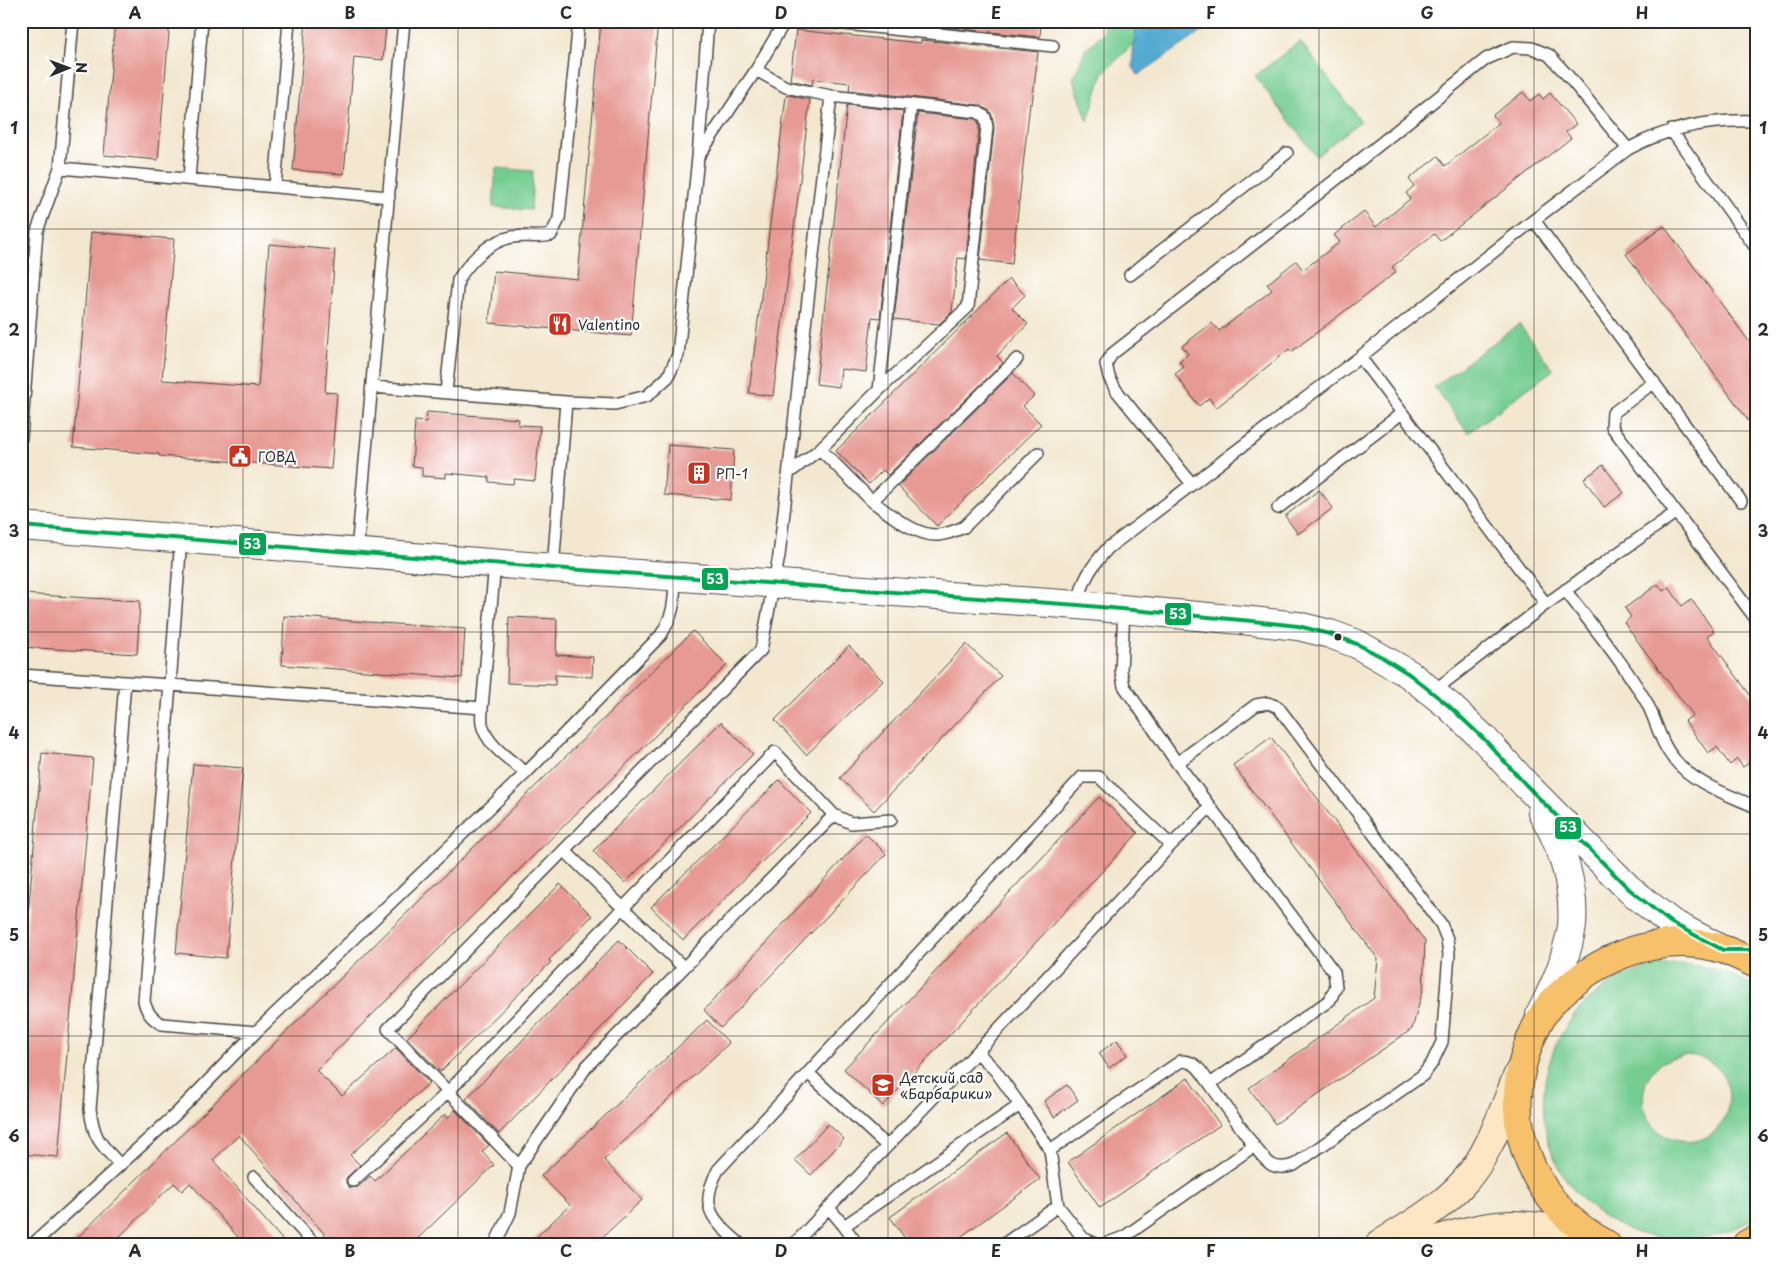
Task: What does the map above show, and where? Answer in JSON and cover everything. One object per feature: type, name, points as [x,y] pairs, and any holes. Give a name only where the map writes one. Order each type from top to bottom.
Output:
[{"type":"main road","points":[[1380,1244],[1416,1222],[1446,1199],[1464,1182],[1480,1161],[1494,1134],[1531,1037],[1548,1008],[1573,982],[1598,965],[1624,952],[1649,946],[1677,943],[1723,950],[1756,950]]},
{"type":"main road","points":[[1723,950],[1756,964]]},
{"type":"main road","points":[[1520,1069],[1517,1101],[1520,1133],[1530,1164],[1545,1192],[1566,1216],[1599,1241]]},
{"type":"main road","points":[[1423,1244],[1480,1229],[1509,1225],[1565,1230],[1599,1241]]},
{"type":"street","points":[[21,526],[553,568],[1078,605],[1289,625],[1330,634],[1357,644],[1382,657],[1409,674],[1449,706],[1486,740],[1526,785],[1629,889],[1670,922],[1723,950]]},
{"type":"street","points":[[1526,785],[1550,825],[1564,859],[1572,894],[1572,926],[1562,964],[1531,1037]]},
{"type":"lane","points":[[21,438],[37,230],[60,168],[73,21]]},
{"type":"lane","points":[[189,179],[202,21]]},
{"type":"lane","points":[[275,187],[289,21]]},
{"type":"lane","points":[[357,552],[404,21]]},
{"type":"lane","points":[[446,392],[458,280],[467,265],[499,240],[514,237],[539,238],[551,235],[558,219],[578,21]]},
{"type":"lane","points":[[372,386],[566,402],[615,404],[647,396],[668,377],[678,355],[698,157],[708,21]]},
{"type":"lane","points":[[698,157],[756,70],[784,21]]},
{"type":"lane","points":[[817,21],[1053,46]]},
{"type":"lane","points":[[1192,484],[1116,390],[1109,377],[1106,364],[1112,354],[1320,193],[1486,59],[1514,47],[1532,48],[1549,55],[1628,149]]},
{"type":"lane","points":[[756,70],[786,87],[832,96],[978,112],[985,117],[987,127],[968,307],[879,390],[820,449],[789,473]]},
{"type":"lane","points":[[519,1166],[388,1029],[761,650],[775,583],[832,96]]},
{"type":"lane","points":[[879,390],[911,105]]},
{"type":"lane","points":[[1078,605],[1080,590],[1085,578],[1094,563],[1108,548],[1360,357],[1534,220],[1628,149],[1650,137],[1671,130],[1734,120],[1756,121]]},
{"type":"lane","points":[[1671,130],[1756,248]]},
{"type":"lane","points":[[1130,275],[1287,154]]},
{"type":"lane","points":[[60,168],[389,197]]},
{"type":"lane","points":[[1534,220],[1741,501]]},
{"type":"lane","points":[[1360,357],[1546,604]]},
{"type":"lane","points":[[872,501],[1018,359]]},
{"type":"lane","points":[[1654,382],[1613,413],[1612,427],[1756,619]]},
{"type":"lane","points":[[553,568],[566,402]]},
{"type":"lane","points":[[1278,508],[1402,414]]},
{"type":"lane","points":[[820,449],[872,501],[889,514],[922,533],[936,536],[964,527],[1038,453]]},
{"type":"lane","points":[[1431,693],[1546,604],[1675,513]]},
{"type":"lane","points":[[181,538],[144,1001],[147,1012],[154,1020],[162,1024],[256,1032]]},
{"type":"lane","points":[[495,563],[482,723],[485,733],[493,744],[526,773]]},
{"type":"lane","points":[[33,1244],[176,1114],[256,1032],[526,773],[662,635],[670,620],[673,608],[675,576]]},
{"type":"lane","points":[[1565,590],[1627,670],[1646,700],[1664,743],[1674,760],[1691,775],[1708,786],[1756,807]]},
{"type":"lane","points":[[1124,610],[1121,672],[1124,686],[1177,763],[1334,972],[1336,987],[1330,1000],[1210,1084]]},
{"type":"lane","points":[[21,675],[482,708]]},
{"type":"lane","points":[[120,1165],[97,1140],[92,1126],[90,1109],[125,682]]},
{"type":"lane","points":[[1050,1150],[1181,1061],[1190,1061],[1210,1084],[1268,1163],[1276,1168],[1285,1168],[1294,1165],[1423,1075],[1432,1063],[1442,1042],[1450,954],[1441,924],[1278,707],[1268,703],[1256,705],[1177,763]]},
{"type":"lane","points":[[353,1181],[448,1092],[775,752],[834,815],[851,824],[890,820]]},
{"type":"lane","points":[[740,1244],[712,1216],[709,1203],[712,1183],[718,1170],[1082,777],[1099,777],[1171,845]]},
{"type":"lane","points":[[794,1244],[1171,845],[1210,807]]},
{"type":"lane","points":[[496,1244],[510,1213],[519,1166],[587,1066],[834,815]]},
{"type":"lane","points":[[564,850],[683,967]]},
{"type":"lane","points":[[977,1052],[994,1070],[1050,1150],[1058,1206],[1083,1238],[1096,1244]]},
{"type":"lane","points":[[808,1073],[887,1146]]},
{"type":"lane","points":[[844,1226],[1020,1105]]},
{"type":"lane","points":[[1105,1244],[1124,1237],[1254,1146]]},
{"type":"lane","points":[[254,1177],[314,1244]]},
{"type":"lane","points":[[1004,1244],[1058,1206]]},
{"type":"lane","points":[[829,1208],[857,1244]]},
{"type":"green space","points":[[1102,21],[1137,21],[1135,42],[1103,73],[1088,121],[1073,79],[1085,50],[1105,31]]},
{"type":"green space","points":[[1300,41],[1361,121],[1316,156],[1255,76]]},
{"type":"green space","points":[[496,168],[533,171],[531,210],[493,207]]},
{"type":"green space","points":[[1519,324],[1553,370],[1468,433],[1434,387]]},
{"type":"green space","points":[[1683,964],[1705,967],[1726,973],[1756,987],[1756,1217],[1732,1230],[1694,1239],[1667,1239],[1643,1235],[1613,1223],[1595,1211],[1579,1196],[1561,1171],[1549,1144],[1544,1115],[1544,1086],[1551,1057],[1563,1031],[1581,1007],[1605,987],[1621,978],[1637,971],[1663,965]],"holes":[[[1683,1055],[1704,1059],[1719,1070],[1727,1084],[1729,1101],[1725,1117],[1715,1131],[1700,1140],[1680,1141],[1668,1138],[1651,1124],[1646,1114],[1643,1097],[1647,1080],[1657,1066],[1672,1058]]]},
{"type":"water","points":[[1131,21],[1218,21],[1138,75],[1133,67],[1132,50],[1136,32]]},
{"type":"building","points":[[115,21],[170,21],[158,160],[104,155]]},
{"type":"building","points":[[306,21],[359,21],[359,23],[386,26],[383,60],[354,57],[344,174],[293,170]]},
{"type":"building","points":[[601,21],[658,21],[631,336],[489,323],[494,271],[578,279]]},
{"type":"building","points":[[922,21],[1041,21],[1040,37],[922,25]]},
{"type":"building","points":[[796,30],[921,43],[921,40],[1038,52],[1032,104],[1030,103],[1012,264],[980,260],[994,128],[990,111],[979,105],[849,90],[850,83],[813,79],[812,85],[790,80]]},
{"type":"building","points":[[1523,92],[1530,101],[1539,94],[1543,99],[1550,93],[1576,124],[1566,132],[1571,138],[1440,241],[1434,234],[1392,267],[1396,272],[1291,352],[1289,349],[1216,408],[1209,398],[1199,406],[1175,374],[1184,367],[1179,361],[1188,354],[1182,346],[1212,323],[1219,331],[1272,290],[1267,284],[1296,261],[1303,270],[1340,242],[1334,235],[1364,212],[1376,227],[1410,199],[1406,193],[1414,186],[1409,179],[1438,156],[1445,166],[1499,123],[1493,115]]},
{"type":"building","points":[[786,96],[810,100],[773,396],[749,393]]},
{"type":"building","points":[[847,105],[903,111],[880,318],[872,317],[866,372],[841,369],[839,387],[816,384]]},
{"type":"building","points":[[918,113],[975,119],[978,121],[979,127],[966,259],[958,258],[952,312],[939,324],[894,319]]},
{"type":"building","points":[[1664,226],[1756,351],[1756,431],[1626,254]]},
{"type":"building","points":[[91,232],[174,239],[162,380],[258,387],[269,244],[335,250],[325,392],[337,393],[331,469],[159,456],[159,454],[73,447]]},
{"type":"building","points":[[1009,279],[1025,295],[1012,308],[1028,324],[997,356],[1003,363],[888,475],[883,470],[869,484],[836,451]]},
{"type":"building","points":[[1013,373],[1034,396],[1023,406],[1041,424],[937,526],[898,486]]},
{"type":"building","points":[[427,412],[519,419],[518,425],[540,426],[535,481],[514,479],[513,484],[489,482],[489,477],[446,473],[446,478],[422,476],[422,467],[412,466],[415,421],[426,422]]},
{"type":"building","name":"РП-1","points":[[668,445],[734,450],[731,500],[664,495]]},
{"type":"building","points":[[1603,465],[1624,493],[1604,507],[1584,479]]},
{"type":"building","points":[[1319,490],[1333,508],[1298,534],[1285,516]]},
{"type":"building","points":[[1658,584],[1663,591],[1669,587],[1682,606],[1691,599],[1714,631],[1707,636],[1756,703],[1756,758],[1743,767],[1737,759],[1730,765],[1717,747],[1708,753],[1685,721],[1693,715],[1624,623],[1631,617],[1625,608]]},
{"type":"building","points":[[21,594],[140,601],[137,654],[21,647]]},
{"type":"building","points":[[284,616],[465,629],[462,678],[282,665]]},
{"type":"building","points":[[509,617],[557,619],[556,655],[593,657],[592,677],[555,675],[555,685],[507,683]]},
{"type":"building","points":[[693,631],[727,665],[316,1070],[342,1096],[396,1048],[429,1083],[350,1155],[360,1165],[346,1178],[346,1183],[350,1188],[358,1187],[370,1176],[375,1181],[445,1114],[448,1118],[455,1110],[489,1145],[482,1152],[494,1165],[412,1244],[333,1244],[239,1135],[213,1160],[286,1244],[244,1244],[190,1183],[182,1191],[174,1183],[112,1244],[71,1244]]},
{"type":"building","points":[[966,644],[1001,676],[874,811],[840,778]]},
{"type":"building","points":[[849,646],[883,681],[806,755],[775,720]]},
{"type":"building","points":[[721,722],[753,754],[625,883],[593,851]]},
{"type":"building","points":[[1271,737],[1425,941],[1423,990],[1412,1029],[1275,1124],[1249,1088],[1374,998],[1378,959],[1233,765]]},
{"type":"building","points":[[42,753],[93,758],[58,1157],[21,1154],[21,997]]},
{"type":"building","points":[[193,764],[243,768],[226,958],[176,953]]},
{"type":"building","points":[[779,780],[811,813],[683,940],[651,907]]},
{"type":"building","points":[[1099,797],[1138,833],[883,1106],[844,1069]]},
{"type":"building","points":[[866,834],[886,854],[721,1028],[704,1010]]},
{"type":"building","points":[[560,884],[592,916],[549,960],[551,962],[440,1072],[407,1038]]},
{"type":"building","points":[[619,940],[653,974],[499,1134],[466,1099]]},
{"type":"building","points":[[707,1020],[729,1043],[604,1160],[642,1200],[595,1244],[529,1244],[570,1205],[541,1176]]},
{"type":"building","points":[[1117,1040],[1127,1055],[1109,1068],[1099,1053]]},
{"type":"building","points":[[1188,1078],[1220,1125],[1100,1208],[1068,1162]]},
{"type":"building","points":[[1067,1085],[1078,1100],[1054,1117],[1044,1101]]},
{"type":"building","points":[[828,1124],[844,1139],[811,1175],[795,1160]]},
{"type":"building","points":[[1007,1133],[1040,1179],[951,1244],[909,1244],[890,1217]]},
{"type":"transit line","name":"53","points":[[21,526],[553,568],[1078,605],[1298,626],[1330,634],[1357,644],[1409,674],[1449,706],[1485,740],[1526,785],[1629,889],[1670,922],[1723,950],[1756,950]]},
{"type":"place","name":"Valentino","points":[[560,324]]},
{"type":"place","name":"ГОВД","points":[[240,456]]},
{"type":"place","name":"РП-1","points":[[699,473]]},
{"type":"place","name":"Детский сад «Барбарики»","points":[[883,1085]]}]
